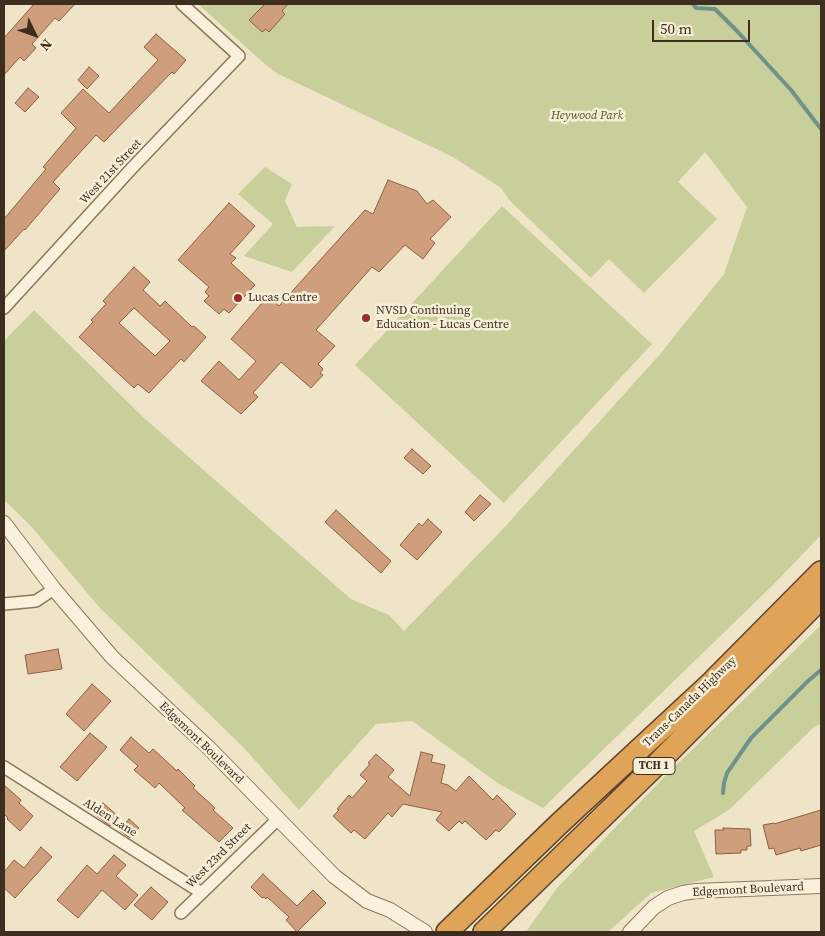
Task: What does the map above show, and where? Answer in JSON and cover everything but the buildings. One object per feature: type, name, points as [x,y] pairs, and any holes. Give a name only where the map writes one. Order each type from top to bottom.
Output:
[{"type":"highway","name":"Trans-Canada Highway","points":[[447,932],[560,823],[712,682],[821,572]]},
{"type":"highway","name":"Trans-Canada Highway","points":[[484,932],[666,754],[821,598]]},
{"type":"street","name":"West 21st Street","points":[[4,308],[132,168],[240,56],[182,4]]},
{"type":"street","name":"Edgemont Boulevard","points":[[4,523],[54,589],[112,658],[209,748],[277,820],[334,876],[368,901],[390,910],[421,929]]},
{"type":"street","points":[[4,604],[36,601],[54,589]]},
{"type":"street","name":"Alden Lane","points":[[4,767],[202,892]]},
{"type":"street","name":"West 23rd Street","points":[[181,913],[277,820]]},
{"type":"street","name":"Edgemont Boulevard","points":[[630,932],[654,907],[668,898],[683,893],[821,886]]},
{"type":"green space","name":"Heywood Park","points":[[198,4],[821,4],[821,535],[775,583],[543,808],[499,784],[412,721],[376,724],[299,810],[243,747],[99,607],[30,525],[4,500],[4,339],[34,310],[142,416],[351,599],[389,615],[404,631],[502,530],[661,353],[724,274],[747,207],[705,152],[678,182],[717,219],[644,293],[609,259],[591,278],[509,200],[501,188],[453,157],[278,74]]},
{"type":"green space","points":[[265,167],[292,184],[285,201],[297,227],[335,226],[292,272],[244,256],[273,224],[238,194]]},
{"type":"green space","points":[[502,206],[652,344],[504,503],[355,365]]},
{"type":"green space","points":[[821,625],[821,724],[814,727],[729,810],[694,831],[714,877],[651,893],[608,932],[526,932],[557,888],[670,771]]},
{"type":"waterway","points":[[693,4],[696,8],[715,9],[791,90],[821,129]]},
{"type":"waterway","points":[[723,793],[727,773],[751,738],[821,670]]},
{"type":"place","name":"Lucas Centre","points":[[238,298]]},
{"type":"place","name":"NVSD Continuing Education - Lucas Centre","points":[[366,318]]}]
